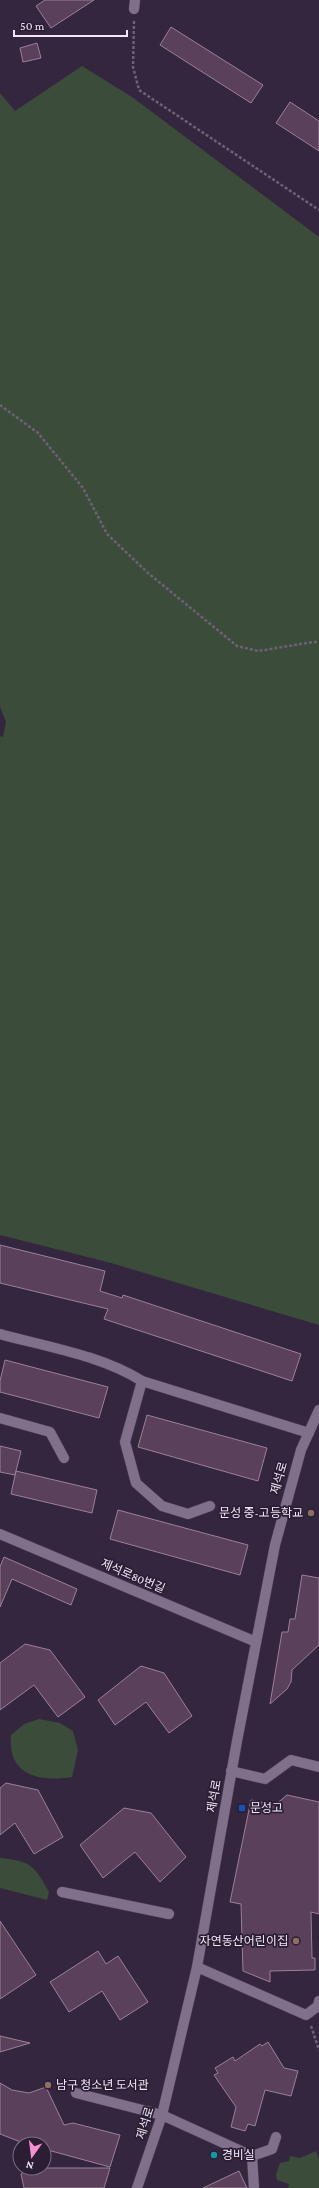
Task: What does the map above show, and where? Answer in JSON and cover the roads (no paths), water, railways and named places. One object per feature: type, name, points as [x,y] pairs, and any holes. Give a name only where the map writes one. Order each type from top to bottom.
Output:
[{"type":"street","points":[[0,1334],[86,1357],[127,1372],[142,1381],[309,1433]]},
{"type":"street","points":[[142,1381],[125,1442],[136,1483],[162,1506],[188,1514],[210,1506]]},
{"type":"street","name":"제석로","points":[[136,2188],[162,2115],[197,1967],[231,1772],[256,1642],[288,1491],[301,1450],[319,1410]]},
{"type":"street","points":[[0,1418],[50,1432],[64,1458]]},
{"type":"street","name":"제석로80번길","points":[[0,1534],[256,1642]]},
{"type":"street","points":[[231,1772],[265,1779],[291,1760],[319,1767]]},
{"type":"street","points":[[62,1892],[169,1914]]},
{"type":"street","points":[[197,1967],[306,2015],[318,2006],[319,2001]]},
{"type":"street","points":[[76,2093],[162,2115],[252,2156],[272,2148],[276,2137]]},
{"type":"street","points":[[252,2156],[254,2188]]},
{"type":"place","name":"문성 중-고등학교","points":[[311,1513]]},
{"type":"place","name":"문성고","points":[[242,1808]]},
{"type":"place","name":"자연동산어린이집","points":[[296,1941]]},
{"type":"place","name":"남구 청소년 도서관","points":[[48,2085]]},
{"type":"place","name":"경비실","points":[[214,2155]]}]
